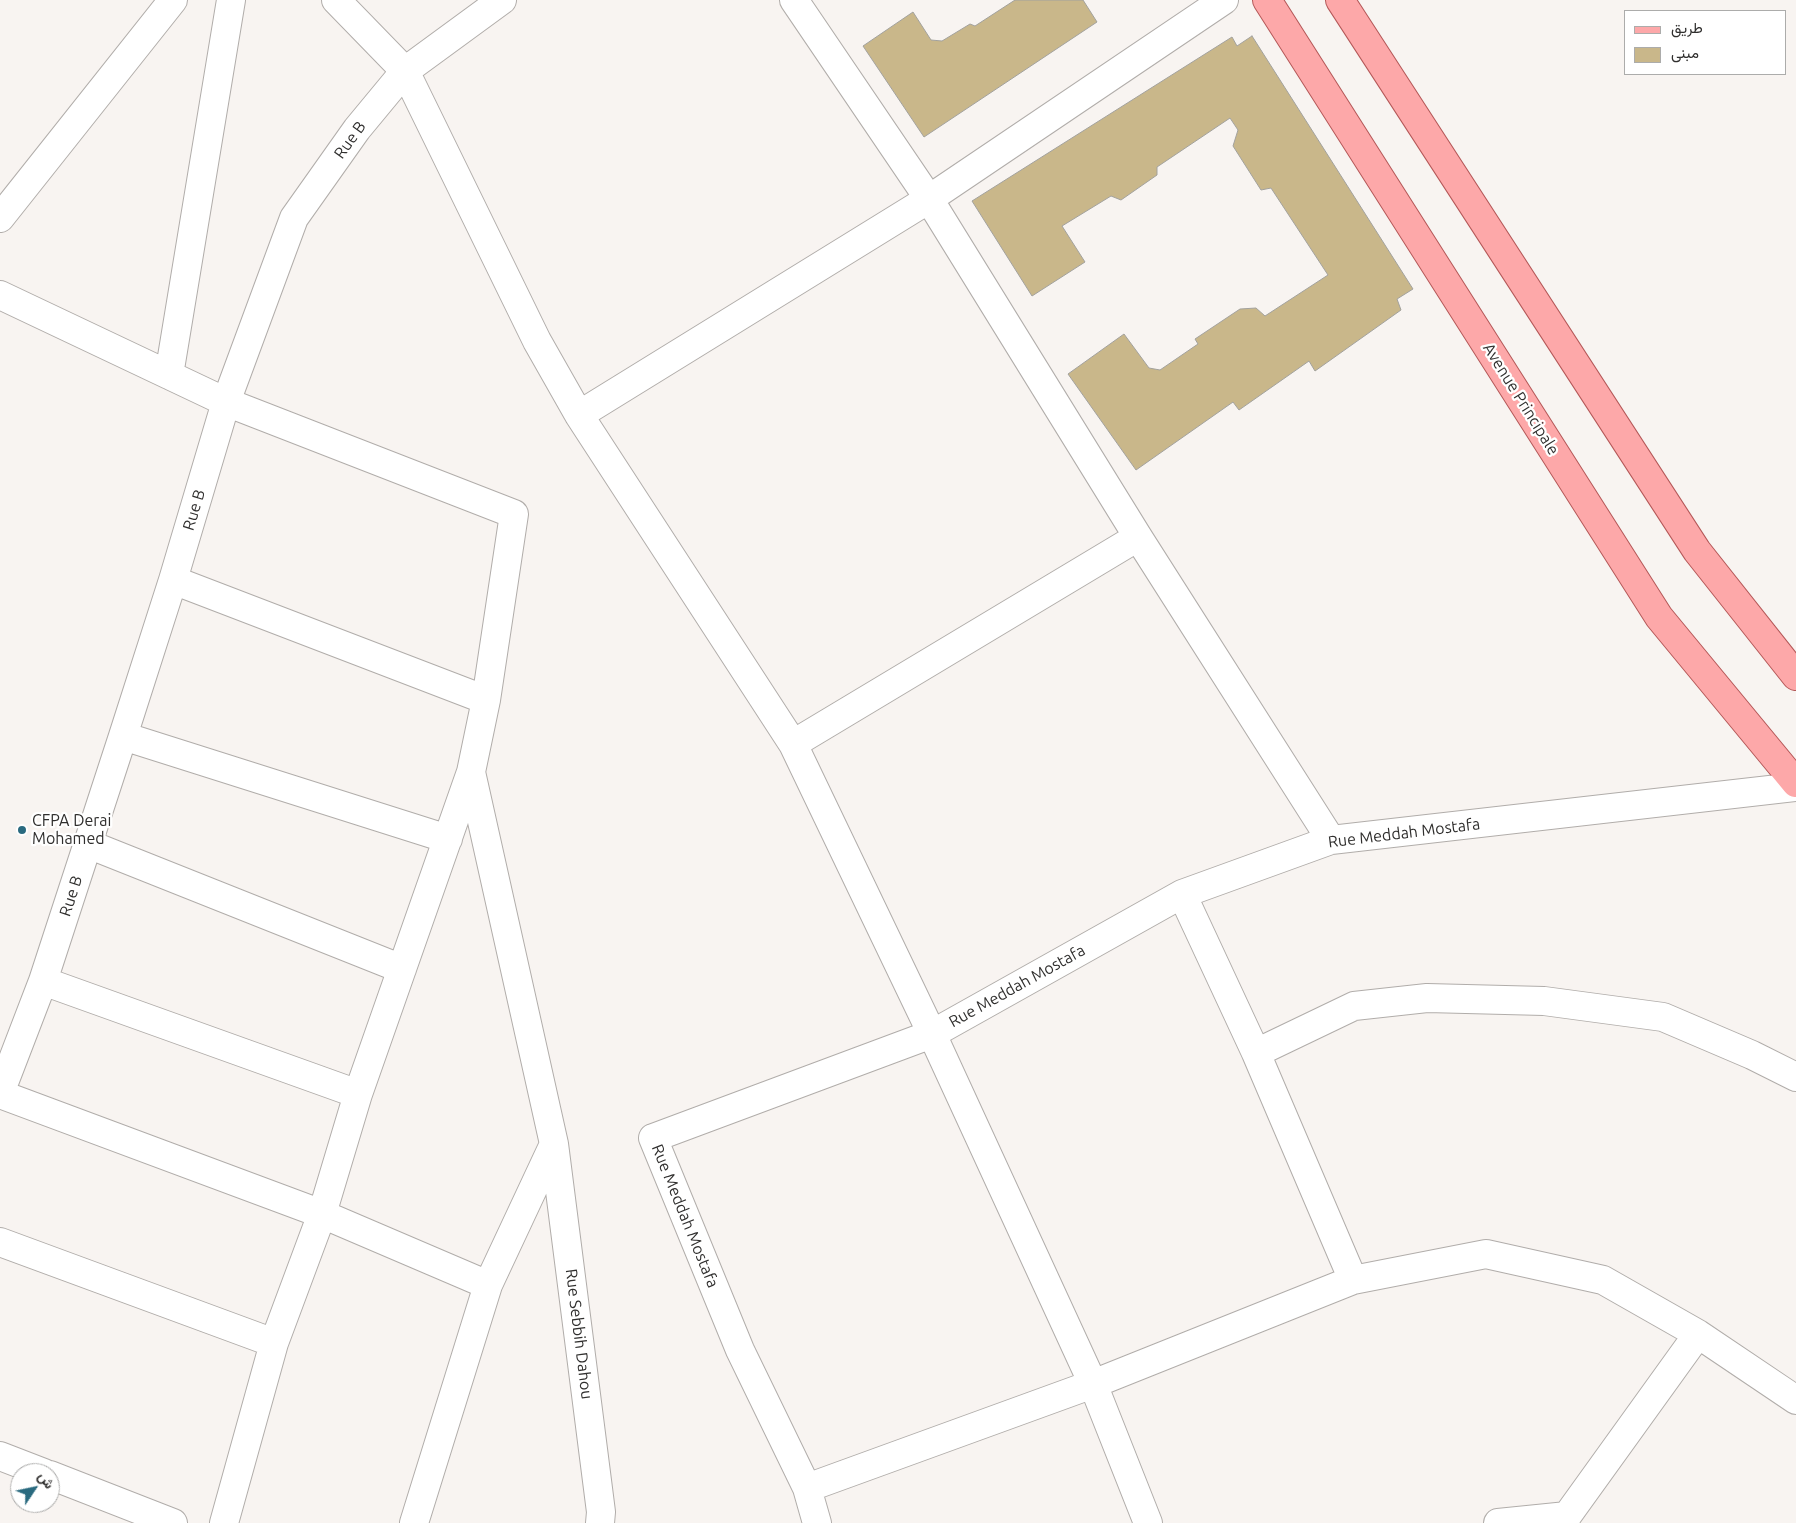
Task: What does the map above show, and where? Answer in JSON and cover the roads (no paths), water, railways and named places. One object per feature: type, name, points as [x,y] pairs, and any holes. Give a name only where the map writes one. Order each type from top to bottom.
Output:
[{"type":"main road","name":"Avenue Principale","points":[[1267,0],[1659,617],[1796,785]]},
{"type":"main road","points":[[1340,0],[1697,551],[1796,676]]},
{"type":"street","points":[[0,218],[173,0]]},
{"type":"street","points":[[169,375],[231,0]]},
{"type":"street","points":[[336,0],[405,71],[538,341],[579,415],[793,744],[932,1034],[1093,1384],[1148,1523]]},
{"type":"street","name":"Rue B","points":[[0,1093],[43,981],[88,844],[173,580],[226,402],[294,218],[357,130],[405,71],[502,0]]},
{"type":"street","points":[[794,0],[929,199],[1138,537],[1331,840]]},
{"type":"street","points":[[579,415],[929,199],[1224,0]]},
{"type":"street","points":[[0,295],[226,402],[514,514],[486,700],[471,772],[358,1094],[322,1214],[274,1342],[224,1523]]},
{"type":"street","points":[[793,744],[1138,537]]},
{"type":"street","points":[[173,580],[486,700]]},
{"type":"street","points":[[123,736],[448,839]]},
{"type":"street","name":"Rue Sebbih Dahou","points":[[471,772],[554,1144],[602,1512],[600,1523]]},
{"type":"street","name":"Rue Meddah Mostafa","points":[[818,1523],[807,1488],[740,1350],[653,1138],[932,1034],[1182,894],[1331,840],[1796,785]]},
{"type":"street","points":[[88,844],[402,969]]},
{"type":"street","points":[[1182,894],[1256,1053],[1353,1280]]},
{"type":"street","points":[[43,981],[358,1094]]},
{"type":"street","points":[[1256,1053],[1354,1006],[1427,998],[1544,1001],[1663,1017],[1752,1055],[1796,1077]]},
{"type":"street","points":[[0,1093],[322,1214],[488,1284]]},
{"type":"street","points":[[414,1523],[488,1284],[554,1144]]},
{"type":"street","points":[[0,1242],[274,1342]]},
{"type":"street","points":[[807,1488],[1093,1384],[1353,1280],[1486,1254],[1602,1280],[1698,1334],[1796,1400]]},
{"type":"street","points":[[1498,1523],[1566,1520],[1698,1334]]},
{"type":"street","points":[[0,1456],[18,1463]]},
{"type":"street","points":[[60,1480],[172,1523]]},
{"type":"place","name":"CFPA Derai Mohamed","points":[[22,830]]}]
